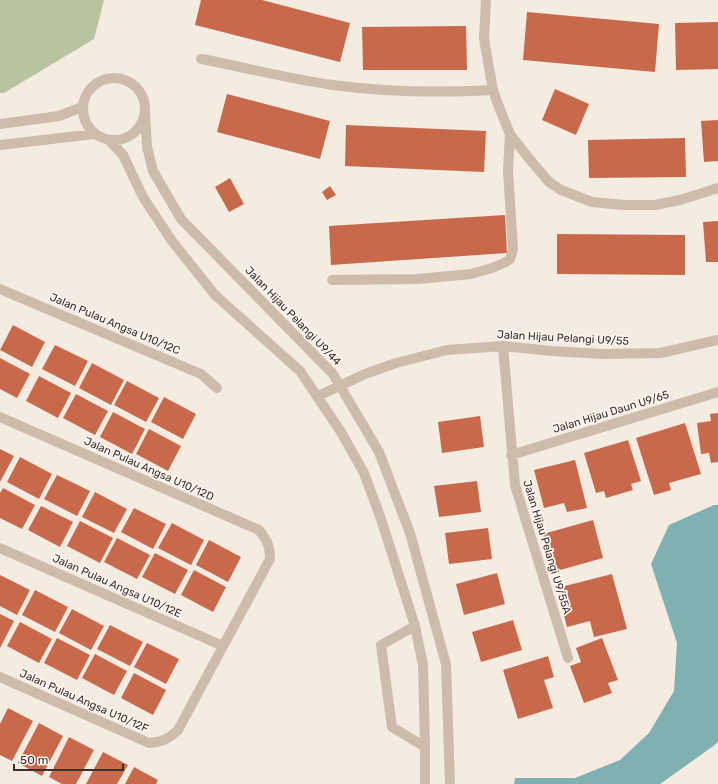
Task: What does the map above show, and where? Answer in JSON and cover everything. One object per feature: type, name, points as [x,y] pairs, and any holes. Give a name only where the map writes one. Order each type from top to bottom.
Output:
[{"type":"street","points":[[486,0],[484,39],[493,90],[510,134],[549,182],[560,190],[592,202],[624,205],[655,205],[680,200],[718,188]]},
{"type":"street","points":[[201,59],[332,85],[372,89],[455,92],[493,90]]},
{"type":"street","points":[[110,141],[129,137],[138,130],[143,122],[145,112],[144,101],[140,92],[133,84],[124,79],[104,79],[89,90],[84,98],[82,107],[83,117],[87,126],[94,134],[110,141],[124,155],[143,197],[172,241],[214,295],[300,371],[341,432],[364,473],[381,519],[415,626],[423,665],[426,747],[425,784]]},
{"type":"street","points":[[0,124],[59,116],[82,107]]},
{"type":"street","name":"Jalan Hijau Pelangi U9/44","points":[[145,112],[147,147],[153,170],[181,219],[333,374],[379,452],[410,533],[446,664],[450,784]]},
{"type":"street","points":[[0,145],[94,134]]},
{"type":"street","points":[[332,280],[418,279],[471,274],[492,268],[510,259],[513,249],[508,172],[510,134]]},
{"type":"street","name":"Jalan Pulau Angsa U10/12C","points":[[0,289],[201,374],[217,388]]},
{"type":"street","name":"Jalan Hijau Pelangi U9/55","points":[[318,396],[365,374],[396,363],[447,350],[502,346],[603,354],[660,353],[718,340]]},
{"type":"street","name":"Jalan Hijau Pelangi U9/55A","points":[[502,346],[515,485],[568,658]]},
{"type":"street","name":"Jalan Hijau Daun U9/65","points":[[511,455],[718,392]]},
{"type":"street","name":"Jalan Pulau Angsa U10/12D","points":[[0,417],[258,530],[267,540],[270,549],[270,559],[224,646]]},
{"type":"street","name":"Jalan Pulau Angsa U10/12E","points":[[0,548],[224,646]]},
{"type":"street","points":[[415,626],[382,645],[392,727],[426,747]]},
{"type":"street","name":"Jalan Pulau Angsa U10/12F","points":[[0,677],[149,743],[161,742],[171,737],[178,730],[224,646]]},
{"type":"green space","points":[[0,0],[104,0],[94,39],[4,93],[0,93]]},
{"type":"water","points":[[714,505],[718,505],[718,742],[660,784],[514,784],[515,778],[575,778],[620,760],[649,733],[674,691],[677,643],[651,564],[669,525]]},
{"type":"building","points":[[201,0],[262,0],[350,23],[340,62],[195,25]]},
{"type":"building","points":[[527,12],[659,24],[655,72],[523,60]]},
{"type":"building","points":[[718,22],[718,69],[676,70],[675,23]]},
{"type":"building","points":[[466,26],[467,70],[363,70],[362,27]]},
{"type":"building","points":[[555,89],[589,104],[576,135],[542,120]]},
{"type":"building","points":[[227,94],[330,121],[320,159],[217,132]]},
{"type":"building","points":[[718,120],[718,161],[704,162],[701,121]]},
{"type":"building","points":[[346,125],[486,131],[484,172],[345,166]]},
{"type":"building","points":[[685,138],[686,177],[589,178],[588,140]]},
{"type":"building","points":[[230,178],[244,204],[229,212],[215,187]]},
{"type":"building","points":[[330,186],[336,195],[327,200],[322,192]]},
{"type":"building","points":[[505,215],[507,253],[331,265],[329,226]]},
{"type":"building","points":[[718,221],[718,262],[706,262],[703,222]]},
{"type":"building","points":[[557,234],[685,235],[685,275],[557,274]]},
{"type":"building","points":[[13,325],[45,342],[32,367],[0,350]]},
{"type":"building","points":[[55,345],[88,361],[75,386],[42,369]]},
{"type":"building","points":[[0,358],[30,374],[17,398],[0,389]]},
{"type":"building","points":[[92,363],[124,380],[111,405],[79,388]]},
{"type":"building","points":[[39,376],[71,393],[58,418],[26,401]]},
{"type":"building","points":[[127,381],[159,398],[146,422],[114,405]]},
{"type":"building","points":[[76,394],[108,411],[95,435],[63,418]]},
{"type":"building","points":[[164,397],[196,414],[183,439],[151,422]]},
{"type":"building","points":[[113,412],[145,429],[132,454],[100,437]]},
{"type":"building","points":[[718,413],[718,462],[711,463],[709,453],[701,454],[697,423],[711,421],[710,414]]},
{"type":"building","points":[[480,416],[484,447],[442,453],[438,422]]},
{"type":"building","points":[[685,423],[701,474],[669,483],[671,490],[654,495],[636,438]]},
{"type":"building","points":[[149,429],[181,446],[168,471],[136,454]]},
{"type":"building","points":[[628,440],[641,481],[631,484],[633,490],[606,498],[604,491],[596,493],[584,453]]},
{"type":"building","points":[[0,449],[14,456],[0,482]]},
{"type":"building","points":[[20,457],[52,474],[39,499],[7,482]]},
{"type":"building","points":[[575,460],[587,508],[567,512],[564,503],[544,508],[534,470]]},
{"type":"building","points":[[57,475],[90,491],[77,516],[44,499]]},
{"type":"building","points":[[477,481],[481,512],[439,517],[434,486]]},
{"type":"building","points":[[3,488],[35,505],[22,529],[0,518],[0,493]]},
{"type":"building","points":[[95,492],[127,509],[114,533],[82,517]]},
{"type":"building","points":[[41,506],[73,522],[60,547],[28,530]]},
{"type":"building","points":[[134,508],[166,524],[153,549],[121,532]]},
{"type":"building","points":[[593,520],[603,558],[553,572],[543,534]]},
{"type":"building","points":[[80,521],[113,538],[100,563],[67,546]]},
{"type":"building","points":[[172,523],[204,540],[191,565],[158,548]]},
{"type":"building","points":[[488,528],[492,559],[449,564],[445,533]]},
{"type":"building","points":[[117,538],[150,555],[137,579],[104,562]]},
{"type":"building","points":[[209,540],[241,557],[228,582],[196,565]]},
{"type":"building","points":[[155,553],[188,570],[175,594],[142,577]]},
{"type":"building","points":[[194,570],[226,587],[213,612],[181,595]]},
{"type":"building","points":[[497,573],[505,604],[464,615],[456,584]]},
{"type":"building","points":[[612,574],[627,629],[594,637],[590,621],[567,627],[557,588]]},
{"type":"building","points":[[0,575],[30,590],[17,615],[0,606]]},
{"type":"building","points":[[35,590],[68,607],[55,632],[22,615]]},
{"type":"building","points":[[72,609],[104,626],[91,650],[59,633]]},
{"type":"building","points":[[0,614],[14,621],[0,648]]},
{"type":"building","points":[[513,620],[522,650],[481,662],[472,632]]},
{"type":"building","points":[[20,622],[52,639],[39,663],[7,646]]},
{"type":"building","points":[[110,625],[143,642],[130,666],[97,649]]},
{"type":"building","points":[[57,638],[90,655],[77,680],[44,663]]},
{"type":"building","points":[[602,638],[618,680],[608,683],[612,693],[584,703],[570,666],[581,662],[576,648]]},
{"type":"building","points":[[147,643],[179,659],[166,684],[134,667]]},
{"type":"building","points":[[95,654],[127,671],[114,695],[82,678]]},
{"type":"building","points":[[548,656],[554,677],[544,680],[553,708],[518,719],[503,670]]},
{"type":"building","points":[[134,673],[166,690],[153,715],[121,698]]},
{"type":"building","points":[[8,708],[33,721],[12,761],[0,755],[0,724]]},
{"type":"building","points":[[39,723],[63,736],[42,776],[18,763]]},
{"type":"building","points":[[69,737],[94,750],[76,784],[62,784],[49,777]]},
{"type":"building","points":[[103,752],[128,765],[117,784],[86,784]]},
{"type":"building","points":[[134,767],[158,780],[156,784],[125,784]]}]
